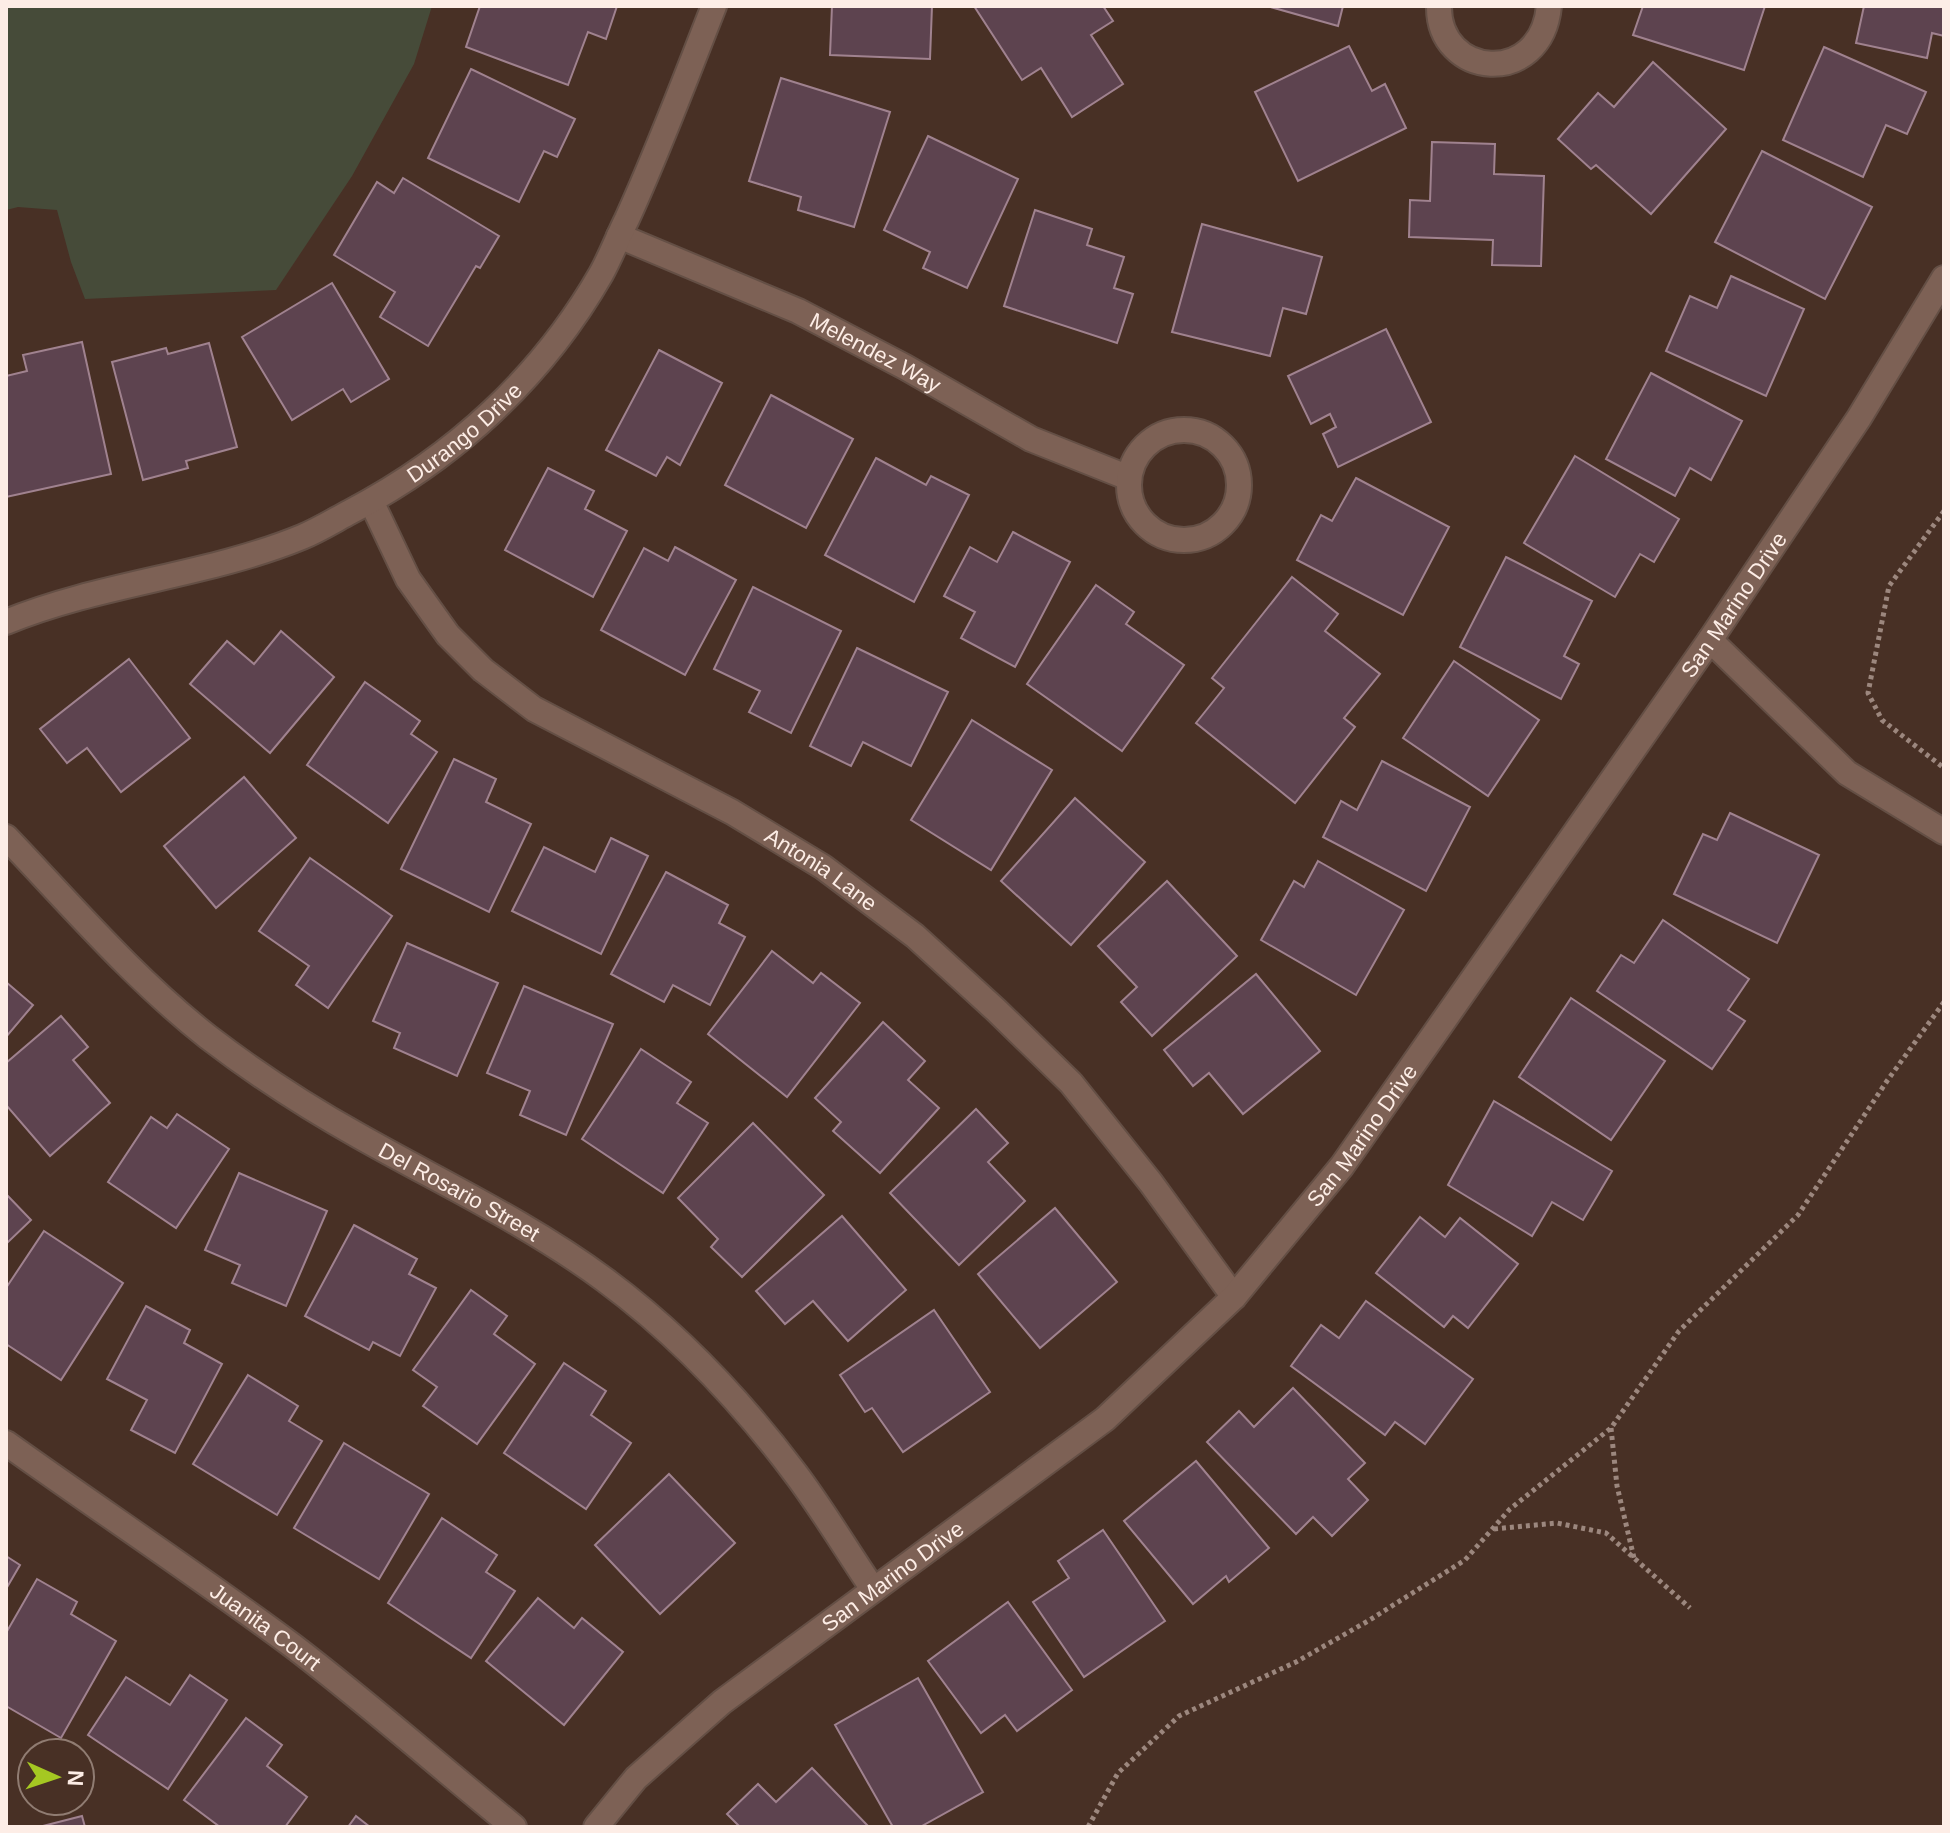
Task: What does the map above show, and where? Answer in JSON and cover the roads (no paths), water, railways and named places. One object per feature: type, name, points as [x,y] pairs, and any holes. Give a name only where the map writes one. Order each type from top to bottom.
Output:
[{"type":"street","name":"Durango Drive","points":[[6,622],[113,588],[191,572],[303,537],[394,489],[461,441],[517,390],[602,273],[648,174],[714,6]]},
{"type":"street","points":[[1439,6],[1444,34],[1454,47],[1469,59],[1488,64],[1508,63],[1525,55],[1539,41],[1547,23],[1549,6]]},
{"type":"street","name":"Melendez Way","points":[[619,236],[798,311],[905,367],[1031,439],[1129,478]]},
{"type":"street","name":"San Marino Drive","points":[[596,1827],[636,1778],[722,1702],[1105,1419],[1234,1297],[1342,1166],[1710,640],[1859,418],[1944,278]]},
{"type":"street","points":[[1182,429],[1201,432],[1218,441],[1231,455],[1238,473],[1239,492],[1235,509],[1218,529],[1195,540],[1177,541],[1161,536],[1141,519],[1130,496],[1129,478],[1135,460],[1146,445],[1163,433],[1182,429]]},
{"type":"street","name":"Antonia Lane","points":[[371,501],[408,579],[448,635],[483,670],[534,709],[732,812],[823,867],[915,936],[996,1010],[1071,1083],[1151,1183],[1234,1297]]},
{"type":"street","points":[[1710,640],[1847,773],[1944,832]]},
{"type":"street","name":"Del Rosario Street","points":[[6,837],[145,985],[209,1038],[358,1136],[448,1182],[525,1227],[605,1280],[680,1343],[724,1385],[795,1474],[873,1589]]},
{"type":"street","name":"Juanita Court","points":[[6,1443],[208,1583],[296,1649],[514,1827]]}]
